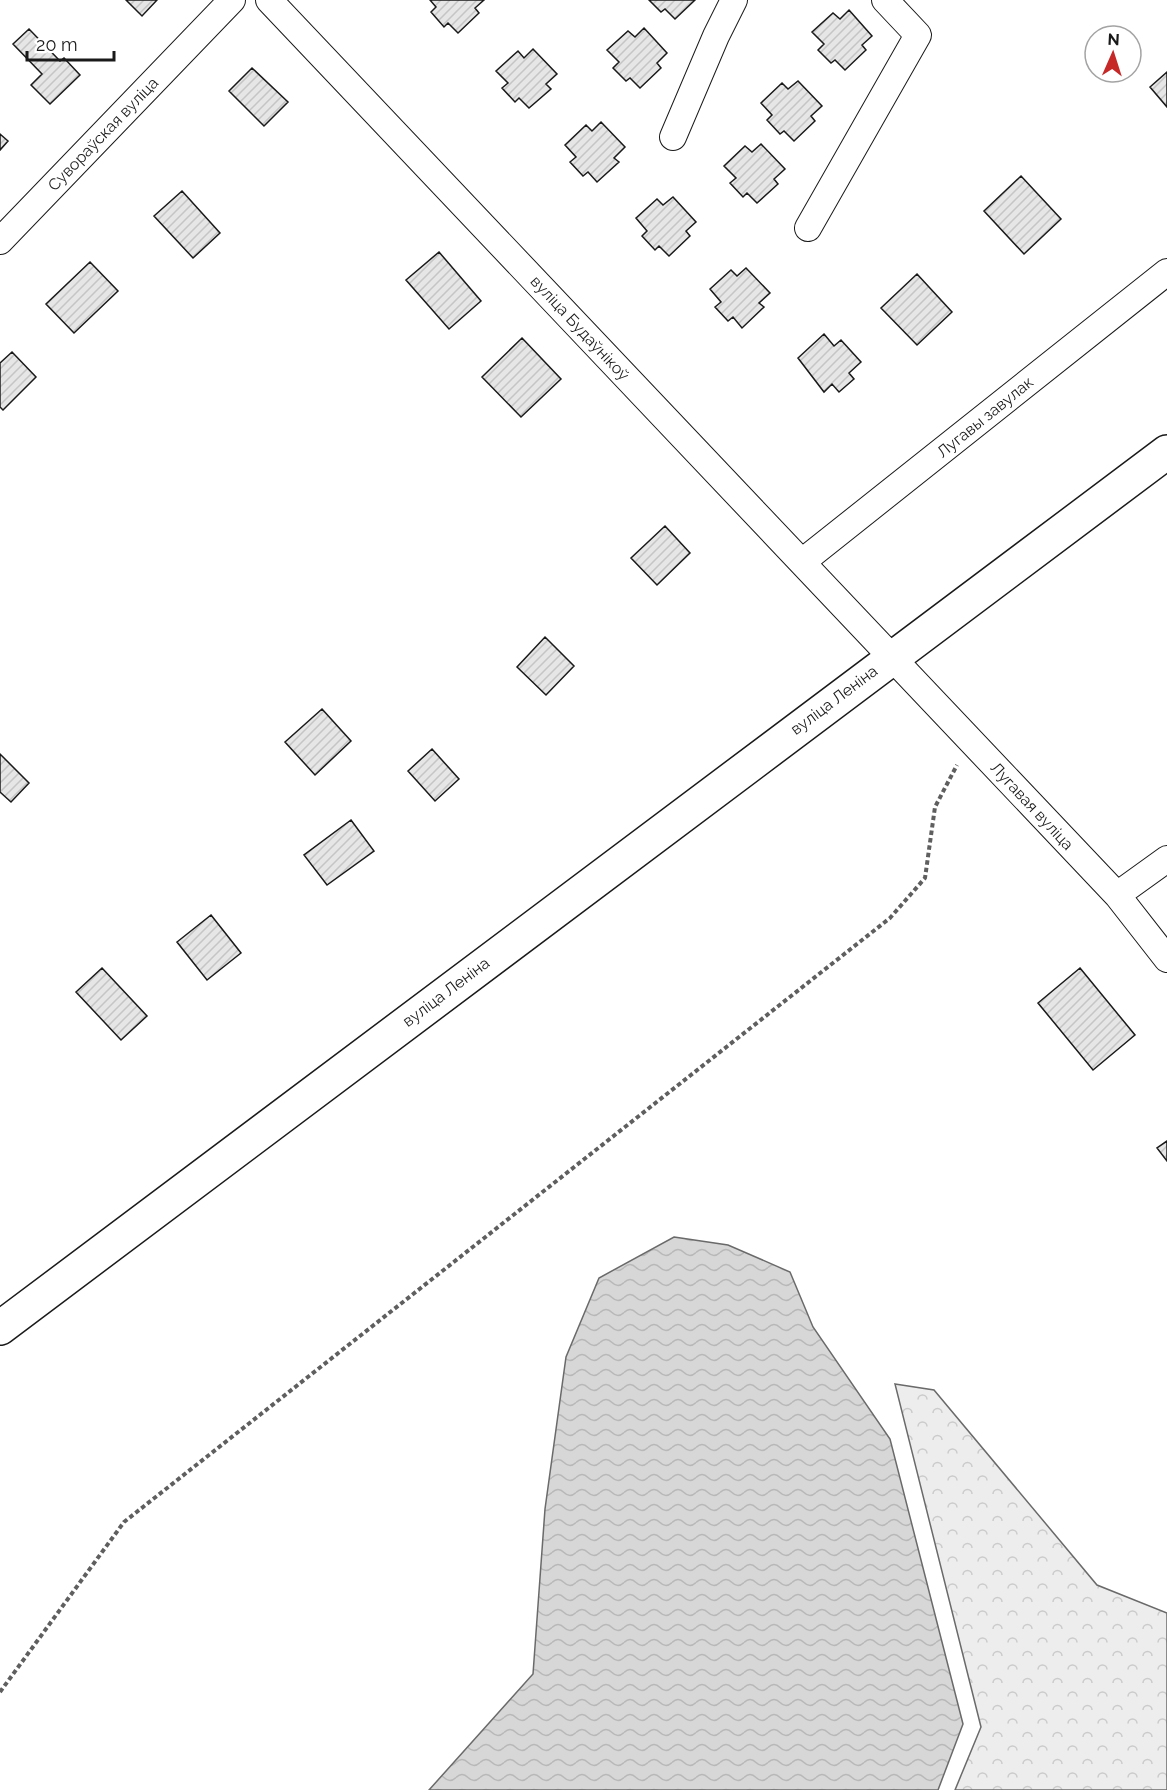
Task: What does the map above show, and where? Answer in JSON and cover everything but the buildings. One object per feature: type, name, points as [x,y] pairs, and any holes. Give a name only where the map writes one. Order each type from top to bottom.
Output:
[{"type":"main road","name":"вуліца Леніна","points":[[0,1328],[1167,452]]},
{"type":"street","name":"Сувораўская вуліца","points":[[0,241],[232,0]]},
{"type":"street","name":"вуліца Будаўнікоў","points":[[269,0],[892,657]]},
{"type":"street","points":[[673,137],[716,36],[734,0]]},
{"type":"street","points":[[808,228],[918,34],[885,0]]},
{"type":"street","name":"Лугавы завулак","points":[[802,562],[1167,272]]},
{"type":"street","name":"Лугавая вуліца","points":[[892,657],[1117,895],[1167,960]]},
{"type":"street","points":[[1117,895],[1167,859]]},
{"type":"path","points":[[0,1692],[124,1522],[890,918],[925,878],[935,807],[969,739]]},
{"type":"green space","points":[[895,1384],[934,1390],[1097,1585],[1167,1613],[1167,1790],[955,1790],[981,1727]]},
{"type":"water","points":[[674,1237],[728,1245],[790,1272],[813,1327],[890,1439],[963,1724],[938,1790],[429,1790],[533,1674],[545,1509],[566,1357],[599,1278]]}]
